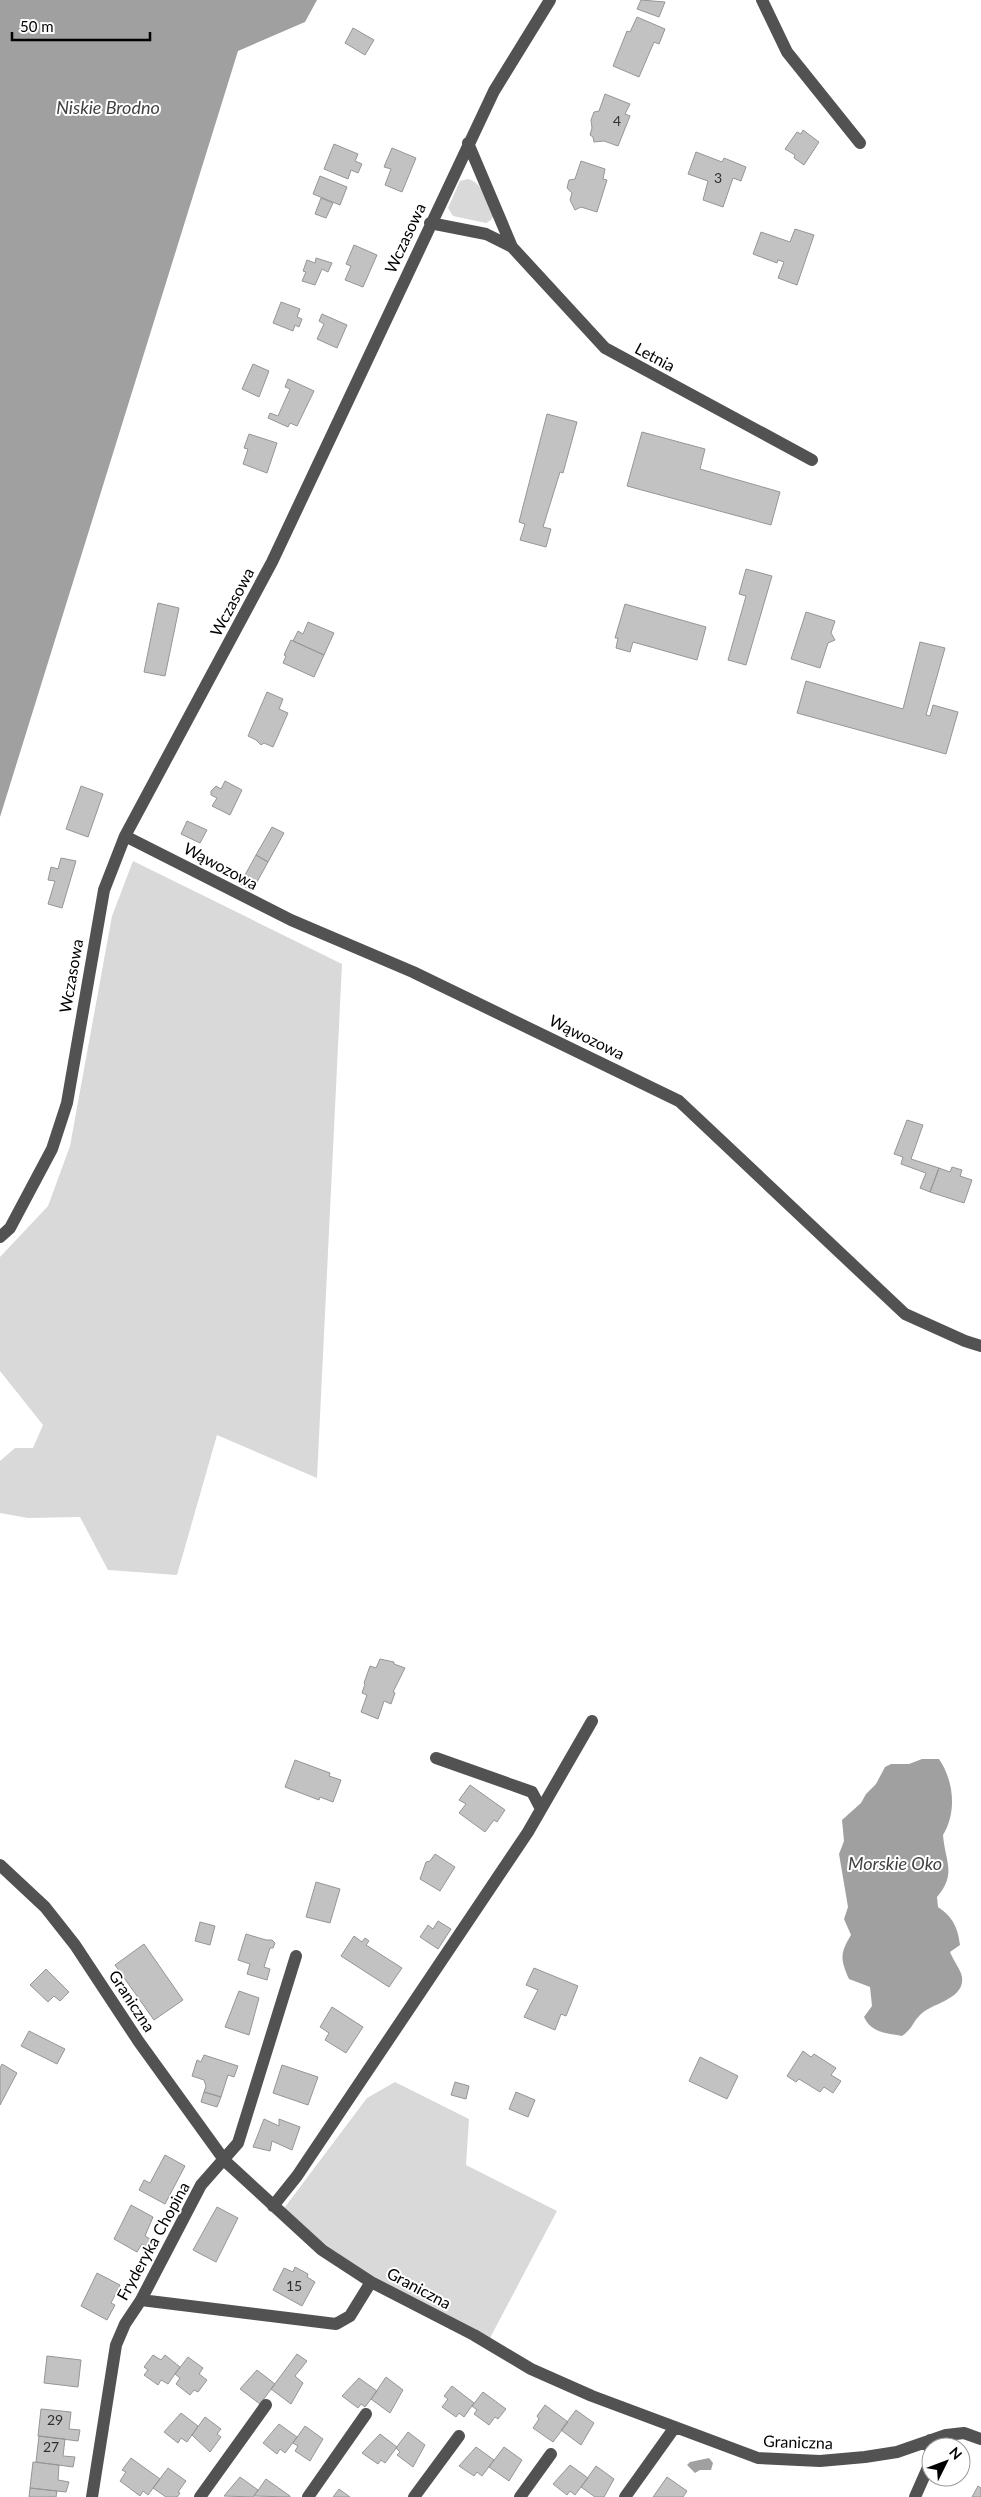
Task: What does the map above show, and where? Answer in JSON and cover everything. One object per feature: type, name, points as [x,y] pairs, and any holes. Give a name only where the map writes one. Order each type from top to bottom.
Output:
[{"type":"street","name":"Wczasowa","points":[[0,1237],[10,1228],[52,1149],[67,1103],[104,890],[125,836],[157,772],[272,562],[468,143],[520,45],[550,0]]},
{"type":"street","points":[[762,0],[787,52],[860,144]]},
{"type":"street","name":"Letnia","points":[[468,143],[512,247],[605,348],[812,460]]},
{"type":"street","name":"Letnia","points":[[430,223],[486,234],[512,247]]},
{"type":"street","name":"Wąwozowa","points":[[125,836],[291,920],[413,972],[679,1101],[905,1314],[965,1341],[981,1346]]},
{"type":"street","points":[[273,2206],[297,2176],[541,1809],[592,1721]]},
{"type":"street","points":[[436,1758],[532,1792],[541,1809]]},
{"type":"street","name":"Graniczna","points":[[0,1865],[45,1907],[75,1945],[139,2042],[225,2161],[322,2250],[371,2282],[474,2336],[531,2369],[592,2396],[758,2458],[820,2461],[865,2457],[897,2452],[921,2443]]},
{"type":"street","name":"Fryderyka Chopina","points":[[92,2497],[116,2345],[125,2324],[140,2300],[201,2185],[225,2161],[238,2143],[296,1956]]},
{"type":"street","points":[[140,2300],[336,2324],[350,2316],[371,2282]]},
{"type":"street","points":[[200,2497],[266,2405]]},
{"type":"street","points":[[308,2497],[366,2414]]},
{"type":"street","points":[[625,2497],[675,2427]]},
{"type":"street","name":"Graniczna","points":[[938,2437],[946,2434],[964,2433],[981,2438]]},
{"type":"street","points":[[414,2497],[459,2436]]},
{"type":"street","points":[[520,2497],[550,2454]]},
{"type":"street","points":[[915,2497],[921,2483]]},
{"type":"shaded area","points":[[468,179],[481,188],[494,215],[486,223],[453,216],[448,208],[460,181]]},
{"type":"shaded area","points":[[133,861],[342,964],[317,1478],[217,1435],[177,1575],[108,1570],[80,1517],[28,1518],[0,1513],[0,1461],[15,1448],[33,1448],[43,1425],[0,1371],[0,1257],[48,1206],[70,1146],[112,916]]},
{"type":"shaded area","points":[[395,2082],[469,2119],[466,2165],[557,2211],[490,2338],[370,2276],[327,2249],[282,2211],[367,2098]]},
{"type":"water","name":"Niskie Brodno","points":[[0,0],[317,0],[305,22],[238,51],[0,817]]},
{"type":"water","name":"Morskie Oko","points":[[922,1759],[939,1759],[951,1787],[952,1807],[943,1835],[948,1874],[947,1881],[937,1897],[938,1907],[951,1919],[958,1933],[960,1945],[950,1952],[961,1974],[962,1985],[953,1996],[920,2015],[902,2036],[875,2029],[867,2022],[864,2017],[872,2006],[870,1987],[849,1979],[844,1966],[842,1956],[851,1935],[844,1919],[848,1907],[839,1854],[844,1841],[842,1820],[861,1803],[866,1794],[876,1784],[885,1767],[891,1764],[909,1764]]},
{"type":"water","points":[[709,2458],[713,2463],[711,2470],[700,2470],[695,2473],[687,2465],[690,2462]]},
{"type":"building","points":[[641,0],[665,2],[659,17],[637,9]]},
{"type":"building","points":[[637,17],[665,29],[659,44],[654,42],[639,77],[613,66],[627,31],[630,32]]},
{"type":"building","points":[[353,28],[374,40],[365,55],[345,43]]},
{"type":"building","points":[[605,94],[630,104],[625,114],[630,116],[618,146],[604,141],[594,142],[593,137],[590,135],[592,128],[591,120],[594,112],[599,111]]},
{"type":"building","points":[[803,130],[819,142],[804,165],[794,158],[795,155],[785,149],[797,132],[801,134]]},
{"type":"building","points":[[334,144],[358,154],[355,161],[362,164],[358,173],[351,170],[348,179],[324,169]]},
{"type":"building","points":[[392,148],[416,158],[402,192],[385,185],[391,169],[384,167]]},
{"type":"building","points":[[696,152],[722,162],[724,158],[746,167],[741,181],[733,178],[723,207],[703,200],[708,181],[688,174]]},
{"type":"building","points":[[581,161],[605,169],[603,179],[607,180],[597,212],[581,207],[575,210],[570,200],[572,193],[567,188],[569,180],[575,179]]},
{"type":"building","points":[[320,176],[347,187],[340,205],[313,194]]},
{"type":"building","points":[[321,198],[333,203],[326,218],[315,214]]},
{"type":"building","points":[[795,229],[814,235],[797,285],[778,278],[784,262],[778,260],[777,263],[753,254],[761,232],[790,242]]},
{"type":"building","points":[[354,245],[377,255],[363,287],[345,280],[351,266],[346,264]]},
{"type":"building","points":[[316,258],[332,263],[328,272],[322,269],[315,285],[302,281],[306,272],[303,271],[307,260],[315,263]]},
{"type":"building","points":[[281,302],[300,309],[297,317],[302,319],[299,327],[295,325],[293,331],[273,323]]},
{"type":"building","points":[[322,314],[347,325],[337,348],[317,339],[324,324],[319,321]]},
{"type":"building","points":[[253,364],[269,371],[259,397],[242,389]]},
{"type":"building","points":[[288,379],[314,391],[297,426],[290,423],[288,427],[268,418],[270,413],[278,416],[290,389],[285,387]]},
{"type":"building","points":[[547,414],[577,422],[563,473],[560,472],[543,527],[551,529],[546,547],[520,540],[525,524],[519,522]]},
{"type":"building","points":[[642,432],[705,449],[700,469],[780,492],[771,525],[627,486]]},
{"type":"building","points":[[249,434],[277,443],[267,473],[243,464],[248,449],[244,448]]},
{"type":"building","points":[[746,569],[772,576],[746,665],[728,660],[746,596],[739,594]]},
{"type":"building","points":[[158,603],[179,608],[165,676],[144,672]]},
{"type":"building","points":[[625,604],[706,627],[697,660],[633,642],[630,652],[616,648],[618,638],[615,638]]},
{"type":"building","points":[[806,612],[835,621],[831,633],[835,640],[828,643],[820,668],[791,659]]},
{"type":"building","points":[[308,622],[334,633],[324,655],[293,641],[298,631],[303,634]]},
{"type":"building","points":[[291,640],[324,655],[314,677],[283,663],[286,656],[284,655]]},
{"type":"building","points":[[920,642],[945,648],[926,715],[930,716],[933,705],[958,712],[946,754],[797,713],[806,681],[903,709]]},
{"type":"building","points":[[267,692],[283,699],[279,709],[288,713],[273,747],[264,743],[261,745],[248,736]]},
{"type":"building","points":[[225,781],[242,790],[230,815],[212,806],[217,798],[211,795],[211,791],[216,786],[221,789]]},
{"type":"building","points":[[81,786],[103,794],[88,837],[66,829]]},
{"type":"building","points":[[187,821],[207,830],[200,843],[181,834]]},
{"type":"building","points":[[272,827],[284,833],[268,862],[256,855]]},
{"type":"building","points":[[256,855],[268,862],[252,891],[240,884]]},
{"type":"building","points":[[61,858],[76,861],[62,908],[48,904],[55,881],[48,880],[51,867],[58,869]]},
{"type":"building","points":[[907,1120],[923,1125],[911,1159],[939,1168],[930,1192],[920,1188],[926,1173],[901,1164],[903,1157],[894,1154]]},
{"type":"building","points":[[952,1167],[962,1170],[960,1176],[972,1180],[964,1203],[930,1192],[939,1168],[950,1172]]},
{"type":"building","points":[[380,1659],[394,1662],[394,1664],[405,1668],[393,1692],[395,1693],[391,1704],[384,1701],[378,1719],[361,1712],[367,1695],[362,1693],[370,1666],[376,1668]]},
{"type":"building","points":[[295,1760],[330,1773],[329,1776],[341,1780],[333,1802],[320,1797],[319,1800],[285,1787]]},
{"type":"building","points":[[470,1785],[505,1810],[497,1822],[494,1820],[485,1832],[459,1813],[466,1804],[459,1800]]},
{"type":"building","points":[[435,1854],[455,1867],[440,1891],[420,1879],[426,1862],[430,1861]]},
{"type":"building","points":[[316,1882],[340,1889],[330,1923],[306,1917]]},
{"type":"building","points":[[438,1921],[451,1929],[438,1949],[420,1937],[428,1925],[433,1929]]},
{"type":"building","points":[[200,1922],[215,1926],[210,1945],[195,1941]]},
{"type":"building","points":[[246,1934],[272,1940],[275,1943],[273,1948],[270,1948],[264,1967],[270,1969],[267,1980],[247,1974],[250,1964],[238,1960]]},
{"type":"building","points":[[354,1936],[362,1942],[365,1938],[369,1941],[366,1945],[402,1968],[389,1987],[341,1956]]},
{"type":"building","points":[[144,1944],[183,2000],[154,2020],[115,1965]]},
{"type":"building","points":[[534,1968],[578,1986],[566,2016],[561,2014],[555,2030],[524,2017],[538,1990],[526,1985]]},
{"type":"building","points":[[46,1969],[69,1992],[60,2001],[54,1996],[48,2002],[30,1985]]},
{"type":"building","points":[[239,1991],[259,1998],[249,2035],[225,2027]]},
{"type":"building","points":[[332,2007],[363,2027],[346,2053],[325,2040],[329,2033],[320,2027]]},
{"type":"building","points":[[29,2031],[65,2049],[57,2064],[21,2046]]},
{"type":"building","points":[[803,2051],[811,2057],[814,2054],[836,2068],[831,2075],[841,2081],[833,2093],[824,2087],[820,2092],[799,2079],[796,2082],[787,2076]]},
{"type":"building","points":[[204,2055],[238,2066],[234,2077],[228,2075],[221,2097],[204,2092],[206,2086],[204,2080],[192,2076],[197,2060],[201,2062]]},
{"type":"building","points":[[700,2057],[738,2076],[727,2099],[689,2081]]},
{"type":"building","points":[[2,2064],[17,2073],[0,2105],[0,2068]]},
{"type":"building","points":[[282,2065],[318,2077],[308,2105],[273,2093]]},
{"type":"building","points":[[455,2082],[469,2086],[466,2099],[451,2095]]},
{"type":"building","points":[[204,2092],[221,2097],[217,2107],[201,2102]]},
{"type":"building","points":[[516,2092],[535,2100],[528,2117],[509,2109]]},
{"type":"building","points":[[264,2119],[279,2126],[279,2119],[300,2127],[292,2150],[272,2141],[270,2151],[253,2147]]},
{"type":"building","points":[[165,2155],[185,2166],[165,2204],[139,2190],[144,2180],[150,2183]]},
{"type":"building","points":[[131,2205],[153,2217],[145,2236],[150,2239],[146,2246],[142,2244],[137,2252],[114,2239]]},
{"type":"building","points":[[217,2207],[238,2218],[216,2262],[193,2250]]},
{"type":"building","points":[[295,2267],[308,2274],[307,2277],[315,2282],[302,2306],[273,2290],[284,2268],[293,2272]]},
{"type":"building","points":[[97,2273],[120,2285],[111,2303],[115,2305],[107,2320],[81,2306]]},
{"type":"building","points":[[297,2354],[307,2361],[295,2376],[303,2383],[291,2404],[271,2389]]},
{"type":"building","points":[[153,2355],[161,2360],[165,2355],[180,2367],[168,2384],[161,2380],[158,2385],[144,2375],[148,2370],[144,2367]]},
{"type":"building","points":[[47,2356],[81,2360],[78,2387],[44,2383]]},
{"type":"building","points":[[188,2357],[203,2368],[199,2374],[207,2380],[198,2392],[194,2390],[190,2395],[176,2384],[180,2378],[175,2374]]},
{"type":"building","points":[[257,2370],[275,2384],[260,2404],[240,2389]]},
{"type":"building","points":[[386,2377],[403,2390],[390,2413],[371,2399]]},
{"type":"building","points":[[359,2378],[377,2391],[365,2407],[361,2404],[358,2408],[342,2396]]},
{"type":"building","points":[[452,2386],[474,2403],[464,2417],[459,2413],[456,2417],[442,2407],[448,2399],[444,2396]]},
{"type":"building","points":[[483,2392],[506,2409],[498,2419],[495,2417],[489,2425],[474,2414],[477,2410],[472,2406]]},
{"type":"building","points":[[545,2405],[568,2422],[553,2442],[533,2428],[539,2419],[537,2416]]},
{"type":"building","points":[[41,2409],[71,2412],[69,2429],[80,2430],[78,2441],[38,2436]]},
{"type":"building","points":[[576,2410],[594,2423],[581,2445],[561,2430]]},
{"type":"building","points":[[181,2413],[198,2426],[187,2442],[181,2438],[178,2443],[164,2432]]},
{"type":"building","points":[[205,2417],[221,2429],[217,2434],[221,2437],[210,2452],[192,2435]]},
{"type":"building","points":[[279,2424],[297,2437],[285,2453],[280,2449],[277,2454],[263,2443]]},
{"type":"building","points":[[305,2426],[323,2439],[310,2461],[295,2451],[298,2446],[293,2443]]},
{"type":"building","points":[[408,2432],[425,2445],[413,2467],[397,2455],[400,2452],[396,2448]]},
{"type":"building","points":[[380,2434],[397,2447],[385,2463],[381,2460],[378,2464],[362,2453]]},
{"type":"building","points":[[39,2436],[65,2439],[63,2456],[75,2457],[73,2467],[36,2462]]},
{"type":"building","points":[[476,2447],[494,2460],[482,2476],[477,2472],[474,2476],[459,2466]]},
{"type":"building","points":[[504,2447],[522,2460],[509,2481],[489,2467]]},
{"type":"building","points":[[131,2458],[160,2479],[148,2495],[143,2491],[140,2496],[120,2481],[126,2472],[122,2470]]},
{"type":"building","points":[[33,2462],[59,2465],[58,2480],[69,2482],[66,2492],[30,2488]]},
{"type":"building","points":[[570,2465],[588,2478],[575,2495],[570,2491],[567,2495],[553,2484]]},
{"type":"building","points":[[596,2466],[614,2479],[604,2497],[595,2497],[581,2487]]},
{"type":"building","points":[[168,2468],[186,2481],[178,2492],[180,2493],[177,2497],[166,2497],[153,2488]]},
{"type":"building","points":[[240,2477],[258,2490],[253,2497],[224,2496]]},
{"type":"building","points":[[667,2477],[687,2491],[683,2497],[653,2497]]},
{"type":"building","points":[[266,2479],[290,2496],[290,2497],[254,2496]]},
{"type":"building","points":[[978,2486],[981,2488],[981,2497],[972,2497]]},
{"type":"building","points":[[30,2488],[57,2491],[56,2497],[29,2497]]},
{"type":"building","points":[[339,2489],[350,2497],[333,2497]]}]
